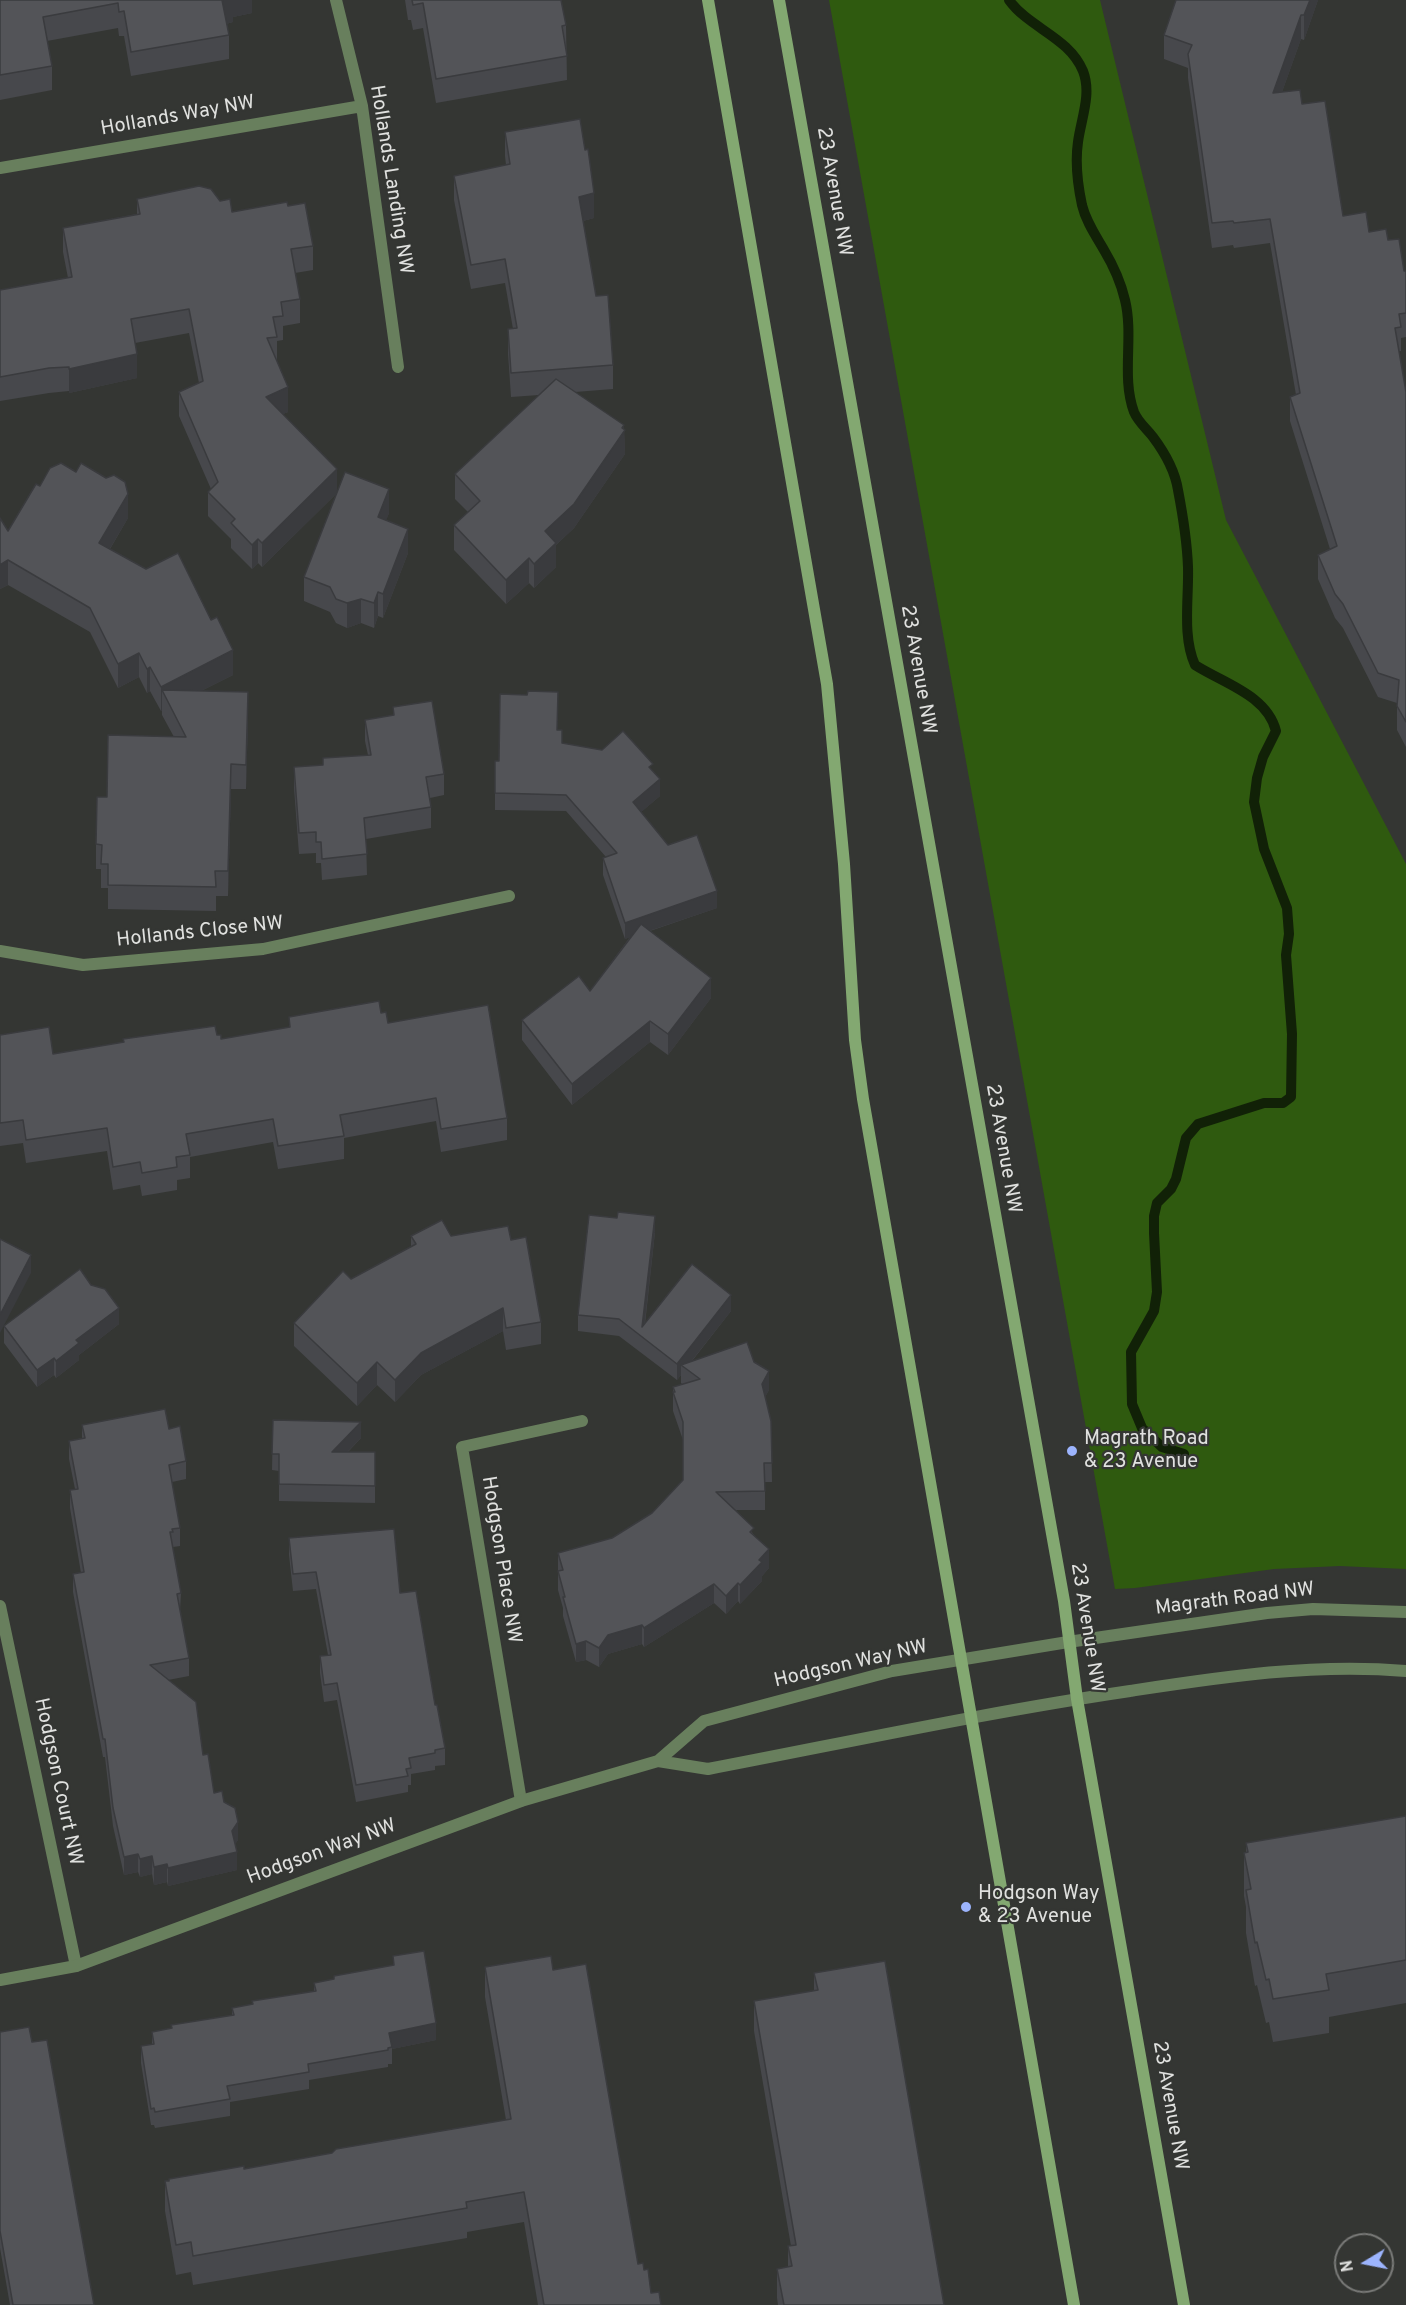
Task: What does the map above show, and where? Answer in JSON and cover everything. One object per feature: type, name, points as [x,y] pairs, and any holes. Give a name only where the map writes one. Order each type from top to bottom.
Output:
[{"type":"main road","points":[[708,0],[827,684],[844,864],[855,1040],[863,1100],[1074,2305]]},
{"type":"main road","name":"23 Avenue NW","points":[[779,0],[1064,1601],[1077,1699],[1184,2305]]},
{"type":"street","name":"Hollands Landing NW","points":[[336,0],[362,106],[398,367]]},
{"type":"street","name":"Hollands Way NW","points":[[0,168],[362,106]]},
{"type":"street","name":"Hollands Close NW","points":[[0,951],[83,965],[263,949],[509,896]]},
{"type":"street","name":"Hodgson Place NW","points":[[521,1800],[462,1447],[582,1420]]},
{"type":"street","name":"Hodgson Court NW","points":[[0,1606],[76,1966]]},
{"type":"street","name":"Magrath Road NW","points":[[1068,1642],[1278,1612],[1313,1609],[1406,1612]]},
{"type":"street","name":"Hodgson Way NW","points":[[658,1761],[704,1721],[892,1671],[1068,1642]]},
{"type":"street","points":[[1077,1699],[1248,1673],[1363,1668],[1406,1671]]},
{"type":"street","name":"Hodgson Way NW","points":[[0,1980],[76,1966],[521,1800],[658,1761],[708,1769],[1077,1699]]},
{"type":"green space","points":[[829,0],[1100,0],[1226,520],[1406,864],[1406,1569],[1340,1566],[1274,1569],[1115,1589]]},
{"type":"building","points":[[0,0],[222,0],[229,35],[131,52],[124,11],[119,12],[118,3],[43,17],[52,66],[0,75]]},
{"type":"building","points":[[412,0],[561,0],[566,25],[562,26],[567,56],[436,79],[423,3],[413,5]]},
{"type":"building","points":[[1176,0],[1310,0],[1304,15],[1301,15],[1273,93],[1300,90],[1302,104],[1325,101],[1343,216],[1366,212],[1369,232],[1386,229],[1388,240],[1399,239],[1404,271],[1406,271],[1406,313],[1399,314],[1401,327],[1395,328],[1406,392],[1406,722],[1397,706],[1399,680],[1378,673],[1343,604],[1335,594],[1318,555],[1337,546],[1290,397],[1300,393],[1270,219],[1212,223],[1188,54],[1192,45],[1164,35]]},
{"type":"building","points":[[580,119],[585,150],[588,149],[594,193],[579,197],[596,296],[608,295],[613,365],[511,373],[508,329],[517,328],[505,259],[471,265],[454,176],[510,164],[505,132]]},
{"type":"building","points":[[199,186],[211,189],[220,201],[230,199],[232,212],[287,202],[288,206],[305,203],[313,246],[291,249],[300,299],[281,302],[283,316],[273,317],[277,337],[267,338],[288,387],[266,397],[337,469],[262,543],[258,539],[252,545],[231,523],[235,519],[208,492],[218,482],[179,392],[203,381],[189,309],[131,319],[137,354],[69,369],[69,367],[49,368],[0,377],[0,290],[72,277],[63,228],[140,214],[137,199]]},
{"type":"building","points":[[556,379],[624,425],[622,428],[625,430],[574,504],[545,531],[556,543],[534,564],[529,558],[506,580],[454,525],[480,501],[455,474]]},
{"type":"building","points":[[61,463],[76,472],[81,463],[106,478],[114,475],[125,482],[128,494],[99,543],[146,569],[178,553],[211,620],[217,617],[233,650],[161,687],[150,667],[147,669],[139,653],[118,664],[90,608],[8,560],[0,565],[0,518],[8,531],[36,484],[40,486],[50,468]]},
{"type":"building","points":[[345,472],[389,489],[378,517],[408,529],[383,594],[378,592],[374,603],[361,599],[347,603],[336,599],[330,587],[304,577]]},
{"type":"building","points":[[162,690],[248,692],[246,765],[231,764],[228,871],[215,871],[216,887],[108,885],[108,864],[101,864],[102,845],[96,844],[97,797],[107,797],[108,735],[186,737]]},
{"type":"building","points":[[528,691],[558,692],[557,730],[562,730],[562,743],[602,750],[623,731],[653,764],[649,767],[660,779],[633,802],[668,845],[697,835],[717,891],[625,923],[603,858],[617,853],[566,795],[495,793],[495,761],[499,761],[500,694],[527,695]]},
{"type":"building","points":[[432,701],[444,774],[426,777],[431,807],[364,818],[367,854],[322,859],[321,842],[316,842],[316,832],[299,833],[294,767],[323,765],[323,758],[371,755],[365,720],[394,715],[393,707]]},
{"type":"building","points":[[641,924],[711,978],[668,1034],[650,1021],[572,1084],[522,1020],[579,976],[590,991]]},
{"type":"building","points":[[379,1001],[381,1013],[386,1012],[388,1023],[488,1005],[507,1118],[441,1129],[436,1098],[340,1115],[344,1136],[278,1146],[273,1119],[186,1134],[190,1155],[176,1157],[177,1167],[142,1173],[140,1162],[113,1167],[107,1128],[26,1140],[23,1120],[0,1123],[0,1035],[49,1027],[53,1054],[124,1042],[123,1039],[215,1026],[217,1035],[221,1035],[221,1039],[290,1027],[289,1017]]},
{"type":"building","points":[[618,1212],[655,1216],[642,1327],[692,1264],[731,1295],[677,1364],[619,1319],[578,1315],[589,1215],[617,1218]]},
{"type":"building","points":[[442,1220],[451,1236],[508,1226],[511,1240],[526,1237],[541,1322],[506,1328],[503,1308],[421,1353],[395,1380],[377,1362],[357,1383],[294,1323],[343,1271],[351,1279],[416,1244],[411,1236]]},
{"type":"building","points":[[0,1239],[31,1255],[0,1315]]},
{"type":"building","points":[[80,1269],[91,1285],[105,1289],[119,1308],[76,1340],[79,1343],[56,1361],[54,1358],[37,1370],[4,1326]]},
{"type":"building","points":[[747,1342],[754,1362],[769,1371],[762,1384],[771,1421],[772,1463],[764,1463],[765,1491],[716,1492],[754,1528],[750,1532],[769,1549],[759,1560],[762,1562],[726,1596],[714,1584],[644,1628],[642,1625],[608,1635],[599,1648],[586,1641],[576,1644],[563,1597],[565,1597],[558,1571],[563,1570],[558,1553],[612,1538],[652,1513],[683,1480],[683,1422],[673,1387],[700,1379],[681,1365]]},
{"type":"building","points":[[165,1409],[169,1429],[180,1426],[186,1461],[169,1465],[180,1528],[172,1529],[173,1532],[170,1532],[181,1593],[177,1594],[189,1658],[150,1665],[196,1702],[203,1755],[208,1754],[214,1793],[222,1791],[224,1802],[235,1808],[238,1822],[232,1831],[237,1852],[168,1868],[167,1864],[154,1867],[152,1856],[140,1859],[138,1854],[124,1857],[113,1808],[105,1739],[103,1739],[73,1574],[84,1572],[70,1490],[78,1489],[69,1441],[85,1438],[82,1425]]},
{"type":"building","points":[[273,1420],[361,1422],[332,1452],[375,1452],[375,1486],[279,1484],[279,1454],[272,1454]]},
{"type":"building","points":[[394,1529],[400,1593],[416,1591],[435,1705],[437,1705],[445,1748],[435,1750],[435,1753],[409,1758],[411,1768],[406,1769],[408,1776],[356,1785],[337,1683],[324,1685],[320,1656],[331,1655],[316,1572],[293,1574],[289,1538]]},
{"type":"building","points":[[1406,1816],[1406,1960],[1326,1974],[1329,1990],[1273,1999],[1269,1979],[1266,1980],[1257,1942],[1255,1943],[1246,1890],[1251,1889],[1244,1853],[1248,1852],[1246,1843]]},
{"type":"building","points":[[424,1951],[436,2023],[389,2033],[392,2047],[388,2050],[308,2064],[309,2072],[227,2086],[230,2099],[155,2112],[154,2108],[151,2109],[141,2046],[154,2044],[152,2032],[172,2028],[171,2025],[234,2015],[232,2008],[253,2004],[252,2001],[316,1991],[314,1983],[334,1979],[334,1976],[394,1965],[393,1956]]},
{"type":"building","points":[[551,1956],[553,1970],[586,1964],[638,2264],[643,2263],[644,2270],[648,2269],[651,2293],[659,2292],[661,2305],[544,2305],[524,2192],[466,2202],[467,2208],[193,2256],[191,2242],[176,2245],[165,2181],[169,2179],[244,2166],[244,2169],[332,2153],[336,2149],[511,2119],[485,1967]]},
{"type":"building","points":[[885,1961],[944,2305],[784,2305],[777,2269],[792,2266],[788,2246],[796,2245],[754,2001],[818,1990],[814,1973]]},
{"type":"building","points":[[29,2027],[32,2042],[47,2040],[94,2305],[13,2305],[0,2231],[0,2032]]},
{"type":"waterway","points":[[1009,0],[1017,10],[1059,41],[1077,59],[1083,71],[1086,98],[1077,158],[1082,205],[1092,229],[1114,268],[1125,300],[1128,328],[1128,385],[1134,412],[1162,449],[1177,483],[1187,557],[1187,629],[1195,665],[1254,699],[1271,719],[1276,731],[1263,757],[1254,802],[1264,849],[1287,908],[1289,934],[1286,955],[1292,1034],[1291,1097],[1283,1103],[1264,1103],[1198,1124],[1186,1138],[1176,1179],[1171,1189],[1157,1203],[1154,1216],[1157,1292],[1154,1311],[1131,1352],[1132,1404],[1142,1428],[1162,1447],[1184,1454]]},
{"type":"place","name":"Magrath Road & 23 Avenue","points":[[1072,1451]]},
{"type":"place","name":"Hodgson Way & 23 Avenue","points":[[966,1907]]}]
